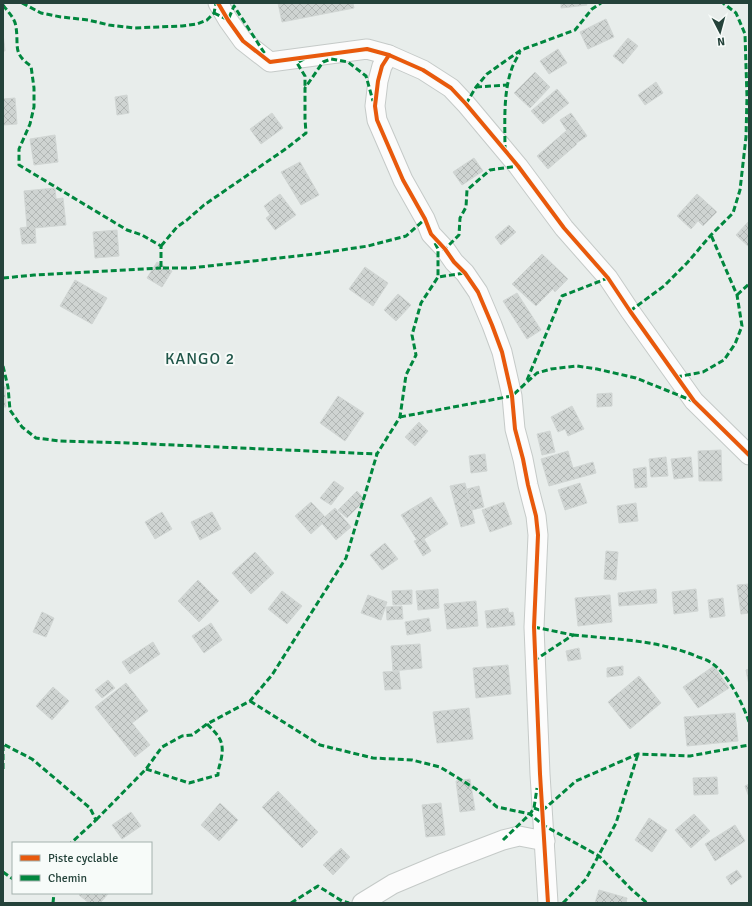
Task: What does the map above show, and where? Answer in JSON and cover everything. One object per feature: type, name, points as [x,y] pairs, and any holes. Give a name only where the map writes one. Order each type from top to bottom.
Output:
[{"type":"street","points":[[218,3],[243,41],[270,62],[367,49],[389,55],[423,70],[451,88],[518,166],[564,228],[608,278],[694,401],[749,455]]},
{"type":"street","points":[[389,55],[382,66],[378,82],[375,106],[378,120],[403,180],[422,213],[431,234],[465,273],[478,292],[502,352],[512,396],[515,429],[536,516],[538,535],[534,627],[542,825],[548,903]]},
{"type":"street","points":[[362,903],[393,884],[504,840],[519,836],[544,842]]},
{"type":"building","points":[[278,3],[353,3],[354,8],[282,22]]},
{"type":"building","points":[[561,3],[586,3],[587,5],[561,8]]},
{"type":"building","points":[[606,19],[614,37],[588,49],[580,32]]},
{"type":"building","points":[[3,33],[5,51],[3,51]]},
{"type":"building","points":[[628,38],[638,46],[623,64],[613,56]]},
{"type":"building","points":[[558,49],[567,63],[549,74],[540,61]]},
{"type":"building","points":[[535,72],[550,87],[530,108],[514,93]]},
{"type":"building","points":[[656,82],[663,93],[645,105],[638,95]]},
{"type":"building","points":[[557,89],[569,103],[543,124],[531,111]]},
{"type":"building","points":[[127,95],[129,113],[117,115],[115,97]]},
{"type":"building","points":[[15,98],[17,124],[3,125],[3,99]]},
{"type":"building","points":[[272,113],[283,128],[261,144],[250,129]]},
{"type":"building","points":[[571,113],[587,136],[575,144],[560,120]]},
{"type":"building","points":[[566,131],[577,144],[548,169],[537,156]]},
{"type":"building","points":[[55,135],[58,162],[34,165],[30,139]]},
{"type":"building","points":[[474,158],[483,171],[462,185],[453,172]]},
{"type":"building","points":[[300,162],[319,195],[301,205],[281,172]]},
{"type":"building","points":[[55,188],[56,199],[63,198],[66,225],[35,228],[36,243],[22,244],[20,228],[27,227],[24,191]]},
{"type":"building","points":[[280,194],[296,215],[275,230],[266,218],[270,215],[264,206]]},
{"type":"building","points":[[697,194],[717,212],[703,226],[698,221],[691,229],[677,216]]},
{"type":"building","points":[[749,221],[749,247],[736,235]]},
{"type":"building","points":[[509,225],[516,232],[501,245],[495,237]]},
{"type":"building","points":[[117,230],[119,256],[95,258],[93,232]]},
{"type":"building","points":[[542,254],[568,279],[555,292],[553,289],[536,306],[512,284]]},
{"type":"building","points":[[157,262],[172,271],[162,287],[147,278]]},
{"type":"building","points":[[365,267],[388,283],[373,306],[349,289]]},
{"type":"building","points":[[75,280],[107,298],[92,324],[60,306]]},
{"type":"building","points":[[517,293],[541,330],[527,339],[503,301]]},
{"type":"building","points":[[398,294],[411,305],[396,321],[384,310]]},
{"type":"building","points":[[3,386],[5,386],[6,407],[3,407]]},
{"type":"building","points":[[612,393],[612,406],[597,407],[597,394]]},
{"type":"building","points":[[338,396],[364,413],[345,441],[320,423]]},
{"type":"building","points":[[572,406],[584,429],[568,436],[565,429],[558,432],[551,417]]},
{"type":"building","points":[[419,422],[428,431],[415,446],[405,437]]},
{"type":"building","points":[[550,431],[555,452],[542,455],[537,434]]},
{"type":"building","points":[[721,450],[722,481],[699,481],[698,451]]},
{"type":"building","points":[[568,451],[573,468],[593,462],[596,473],[549,486],[541,459]]},
{"type":"building","points":[[485,454],[487,471],[471,473],[469,456]]},
{"type":"building","points":[[666,457],[668,476],[651,477],[649,459]]},
{"type":"building","points":[[691,457],[693,477],[674,479],[671,459]]},
{"type":"building","points":[[646,467],[647,487],[635,488],[633,469]]},
{"type":"building","points":[[334,481],[344,488],[331,505],[320,498]]},
{"type":"building","points":[[465,483],[475,523],[461,527],[450,486]]},
{"type":"building","points":[[580,483],[587,503],[565,510],[558,490]]},
{"type":"building","points":[[479,486],[484,507],[472,510],[467,489]]},
{"type":"building","points":[[357,491],[365,500],[347,518],[338,510]]},
{"type":"building","points":[[431,497],[448,524],[424,539],[431,551],[423,556],[414,541],[417,540],[401,515]]},
{"type":"building","points":[[311,502],[327,519],[311,534],[295,516]]},
{"type":"building","points":[[504,502],[512,524],[490,532],[482,510]]},
{"type":"building","points":[[636,503],[638,521],[619,523],[617,506]]},
{"type":"building","points":[[335,508],[351,527],[336,540],[320,521]]},
{"type":"building","points":[[162,512],[172,529],[155,539],[145,522]]},
{"type":"building","points":[[212,512],[221,529],[200,540],[191,522]]},
{"type":"building","points":[[385,543],[398,559],[382,570],[370,555]]},
{"type":"building","points":[[606,551],[618,552],[616,580],[604,579]]},
{"type":"building","points":[[255,552],[274,573],[251,594],[232,573]]},
{"type":"building","points":[[198,580],[219,601],[199,622],[178,601]]},
{"type":"building","points":[[749,584],[749,613],[741,614],[737,585]]},
{"type":"building","points":[[438,589],[439,608],[418,610],[416,591]]},
{"type":"building","points":[[656,589],[657,603],[619,606],[618,593]]},
{"type":"building","points":[[696,589],[698,611],[674,614],[672,592]]},
{"type":"building","points":[[412,590],[412,604],[393,605],[392,591]]},
{"type":"building","points":[[282,591],[302,606],[287,624],[268,609]]},
{"type":"building","points":[[368,595],[387,602],[381,620],[361,613]]},
{"type":"building","points":[[610,595],[612,622],[578,626],[575,598]]},
{"type":"building","points":[[723,598],[725,616],[710,618],[708,600]]},
{"type":"building","points":[[476,601],[478,626],[447,629],[444,604]]},
{"type":"building","points":[[402,606],[403,619],[387,620],[386,607]]},
{"type":"building","points":[[508,608],[509,613],[513,612],[515,625],[487,628],[485,611]]},
{"type":"building","points":[[42,612],[54,618],[46,637],[33,632]]},
{"type":"building","points":[[429,618],[431,631],[407,635],[405,622]]},
{"type":"building","points":[[211,623],[222,640],[204,653],[192,636]]},
{"type":"building","points":[[153,642],[160,654],[130,674],[122,662]]},
{"type":"building","points":[[420,644],[422,668],[393,671],[391,646]]},
{"type":"building","points":[[579,648],[581,659],[568,661],[566,651]]},
{"type":"building","points":[[508,665],[511,694],[476,698],[473,668]]},
{"type":"building","points":[[623,666],[623,675],[607,677],[607,668]]},
{"type":"building","points":[[714,666],[729,688],[698,708],[683,687]]},
{"type":"building","points":[[749,669],[749,685],[746,670]]},
{"type":"building","points":[[399,671],[401,689],[385,690],[383,672]]},
{"type":"building","points":[[639,676],[661,703],[630,729],[608,702]]},
{"type":"building","points":[[108,680],[115,688],[102,698],[95,690]]},
{"type":"building","points":[[126,683],[148,711],[132,723],[150,745],[135,757],[95,707]]},
{"type":"building","points":[[53,687],[69,701],[52,720],[36,706]]},
{"type":"building","points":[[469,708],[473,739],[437,743],[433,712]]},
{"type":"building","points":[[735,713],[738,741],[687,746],[684,717]]},
{"type":"building","points":[[717,777],[718,794],[694,795],[693,778]]},
{"type":"building","points":[[470,779],[475,810],[460,812],[456,781]]},
{"type":"building","points":[[749,784],[749,797],[745,786]]},
{"type":"building","points":[[278,791],[318,832],[302,848],[262,807]]},
{"type":"building","points":[[220,803],[238,820],[219,841],[201,825]]},
{"type":"building","points":[[441,803],[445,835],[426,837],[422,805]]},
{"type":"building","points":[[131,812],[141,826],[122,839],[112,825]]},
{"type":"building","points":[[694,814],[710,831],[691,848],[675,830]]},
{"type":"building","points":[[649,818],[667,830],[652,852],[635,840]]},
{"type":"building","points":[[735,825],[745,841],[715,861],[705,844]]},
{"type":"building","points":[[341,848],[350,857],[333,875],[323,865]]},
{"type":"building","points":[[737,870],[742,877],[731,885],[726,877]]},
{"type":"building","points":[[599,890],[627,898],[626,903],[595,903]]},
{"type":"building","points":[[108,894],[100,903],[89,903],[79,895]]},
{"type":"marked path","points":[[22,3],[41,13],[134,28],[197,24],[207,20],[214,13],[216,3]]},
{"type":"marked path","points":[[466,104],[476,87],[487,74],[521,50],[575,30],[592,9],[601,3]]},
{"type":"marked path","points":[[630,311],[664,286],[733,213],[740,190],[746,137],[747,97],[745,34],[736,13],[723,3]]},
{"type":"marked path","points":[[3,5],[14,21],[19,53],[21,57],[31,66],[34,88],[34,107],[30,124],[19,149],[19,165],[127,230],[142,235],[161,246],[161,268],[191,268],[315,254],[368,246],[406,236],[425,219]]},
{"type":"marked path","points":[[214,13],[228,20],[234,6],[265,54]]},
{"type":"marked path","points":[[505,151],[505,110],[508,80],[520,52]]},
{"type":"marked path","points":[[304,59],[297,63],[305,76],[305,88]]},
{"type":"marked path","points":[[161,246],[177,227],[204,205],[287,148],[306,133],[305,88],[323,62],[331,59],[348,62],[366,76],[373,101]]},
{"type":"marked path","points":[[476,87],[508,85]]},
{"type":"marked path","points":[[442,249],[445,249],[459,235],[460,218],[466,207],[467,190],[490,170],[518,166]]},
{"type":"marked path","points":[[676,377],[703,372],[724,360],[735,344],[742,326],[737,295],[711,235]]},
{"type":"marked path","points":[[435,243],[438,249],[438,277]]},
{"type":"marked path","points":[[3,278],[161,268]]},
{"type":"marked path","points":[[96,820],[146,769],[162,747],[182,736],[192,735],[207,724],[250,701],[272,675],[346,558],[377,454],[400,417],[406,375],[416,355],[412,335],[421,303],[438,277],[465,273]]},
{"type":"marked path","points":[[527,380],[562,296],[608,278]]},
{"type":"marked path","points":[[737,295],[749,284]]},
{"type":"marked path","points":[[3,366],[8,387],[10,410],[22,427],[36,438],[60,441],[377,454]]},
{"type":"marked path","points":[[400,417],[512,396],[537,373],[551,369],[577,366],[636,378],[693,401]]},
{"type":"marked path","points":[[534,627],[573,635],[535,660]]},
{"type":"marked path","points":[[573,635],[651,643],[707,660],[722,673],[734,689],[749,722]]},
{"type":"marked path","points":[[250,701],[320,745],[373,758],[412,760],[440,767],[476,789],[497,807],[530,814],[543,825],[599,856],[647,903]]},
{"type":"marked path","points":[[146,769],[189,783],[218,775],[222,753],[221,743],[218,736],[207,724]]},
{"type":"marked path","points":[[3,769],[3,744],[32,759],[90,808],[96,820],[72,842]]},
{"type":"marked path","points":[[534,808],[542,811],[576,781],[638,754],[690,756],[749,745]]},
{"type":"marked path","points":[[563,903],[586,879],[616,823],[638,754]]},
{"type":"marked path","points":[[503,840],[530,814],[534,808],[537,788]]},
{"type":"marked path","points":[[3,872],[12,878]]},
{"type":"marked path","points":[[291,903],[318,886],[342,901],[349,903]]},
{"type":"marked path","points":[[53,903],[54,894]]},
{"type":"cycle path","points":[[218,3],[243,41],[270,62],[367,49],[389,55],[423,70],[451,88],[518,166],[564,228],[608,278],[694,401],[749,455]]},
{"type":"cycle path","points":[[389,55],[382,66],[378,81],[375,106],[377,120],[403,180],[425,219],[431,234],[465,273],[478,292],[492,325],[502,352],[512,396],[515,429],[536,516],[538,535],[534,627],[540,774],[548,903]]},
{"type":"district","name":"KANGO 2","points":[[200,358]]}]
